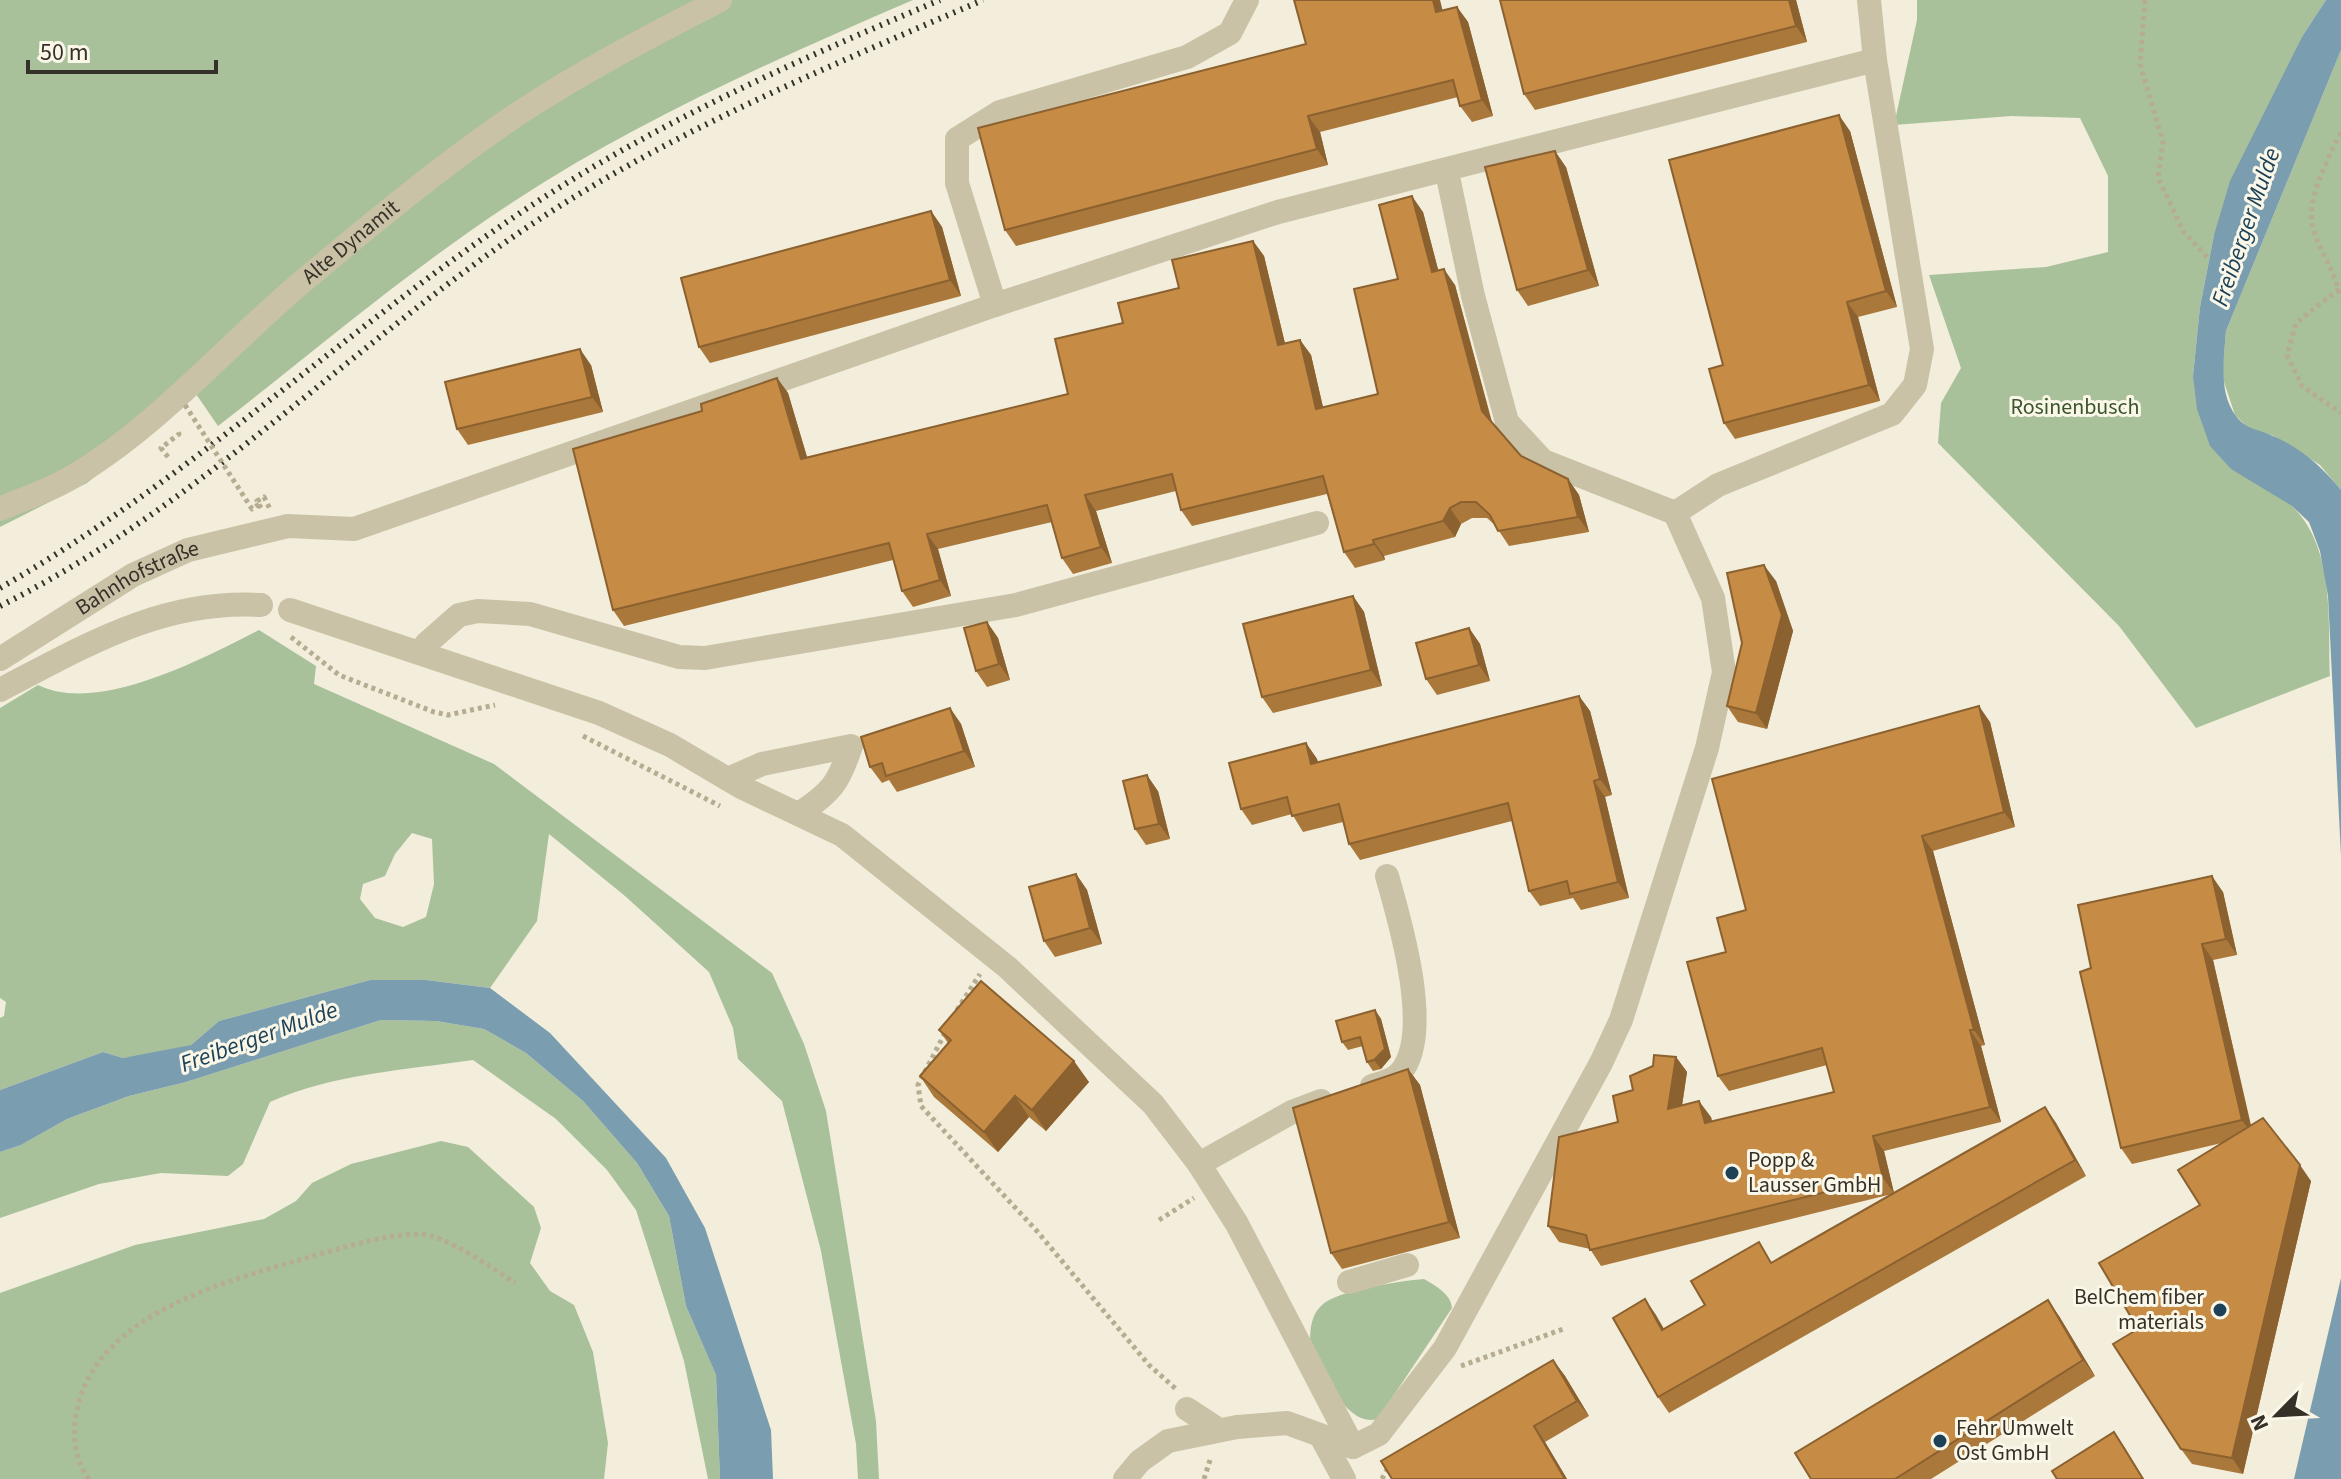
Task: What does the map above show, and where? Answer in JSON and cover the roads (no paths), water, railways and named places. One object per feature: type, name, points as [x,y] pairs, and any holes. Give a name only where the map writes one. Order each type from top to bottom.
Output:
[{"type":"street","name":"Alte Dynamit","points":[[0,509],[65,481],[99,459],[162,409],[270,309],[354,239],[431,176],[518,114],[589,70],[720,0]]},
{"type":"street","points":[[995,305],[957,183],[957,139],[981,120],[1000,112],[1187,57],[1230,33],[1247,0]]},
{"type":"street","points":[[1675,513],[1718,485],[1892,414],[1915,385],[1922,349],[1875,60],[1869,0]]},
{"type":"street","name":"Bahnhofstraße","points":[[0,659],[133,575],[188,550],[288,526],[354,529],[995,305],[1278,212],[1447,172],[1875,60]]},
{"type":"street","points":[[1125,1479],[1140,1461],[1168,1441],[1219,1430],[1287,1423],[1353,1447],[1379,1434],[1445,1348],[1601,1063],[1621,1020],[1707,748],[1724,672],[1713,598],[1675,513],[1543,461],[1507,422],[1473,296],[1447,172]]},
{"type":"street","points":[[424,654],[426,644],[459,615],[478,611],[530,614],[679,657],[705,658],[1016,605],[1317,523]]},
{"type":"street","points":[[0,690],[60,656],[124,629],[216,603],[261,605]]},
{"type":"street","points":[[290,610],[599,713],[670,745],[777,805],[842,835],[1007,967],[1153,1104],[1199,1164],[1237,1224],[1353,1447]]},
{"type":"street","points":[[728,779],[762,764],[851,746],[842,777],[832,789],[800,813]]},
{"type":"street","points":[[1199,1164],[1305,1106],[1389,1082],[1399,1074],[1409,1057],[1416,1025],[1398,914],[1387,876]]},
{"type":"street","points":[[1349,1282],[1407,1265]]},
{"type":"street","points":[[1187,1409],[1219,1430]]},
{"type":"street","points":[[1322,1438],[1344,1479]]},
{"type":"water","name":"Freiberger Mulde","points":[[2326,0],[2341,0],[2341,50],[2226,331],[2224,386],[2230,407],[2240,421],[2302,452],[2341,490],[2341,856],[2328,596],[2320,551],[2309,522],[2292,506],[2231,469],[2210,446],[2197,409],[2193,376],[2200,307],[2214,235],[2230,181],[2303,35]]},
{"type":"water","name":"Freiberger Mulde","points":[[370,980],[426,980],[490,988],[550,1033],[666,1158],[705,1228],[771,1430],[773,1479],[720,1479],[716,1375],[686,1306],[669,1216],[637,1163],[583,1101],[526,1053],[484,1029],[436,1021],[381,1020],[186,1082],[129,1096],[67,1119],[21,1145],[0,1152],[0,1090],[103,1052],[123,1058],[191,1045],[219,1021]]},
{"type":"water","points":[[2341,1278],[2341,1479],[2294,1479]]},
{"type":"railway","points":[[0,588],[135,501],[454,259],[570,181],[725,96],[940,0]]},
{"type":"railway","points":[[0,606],[71,567],[140,523],[206,475],[463,273],[583,192],[751,102],[983,0]]},
{"type":"place","name":"Popp & Lausser GmbH","points":[[1732,1173]]},
{"type":"place","name":"BelChem fiber materials","points":[[2220,1310]]},
{"type":"place","name":"Fehr Umwelt Ost GmbH","points":[[1940,1441]]},
{"type":"park label","name":"Rosinenbusch","points":[[2075,407]]}]
